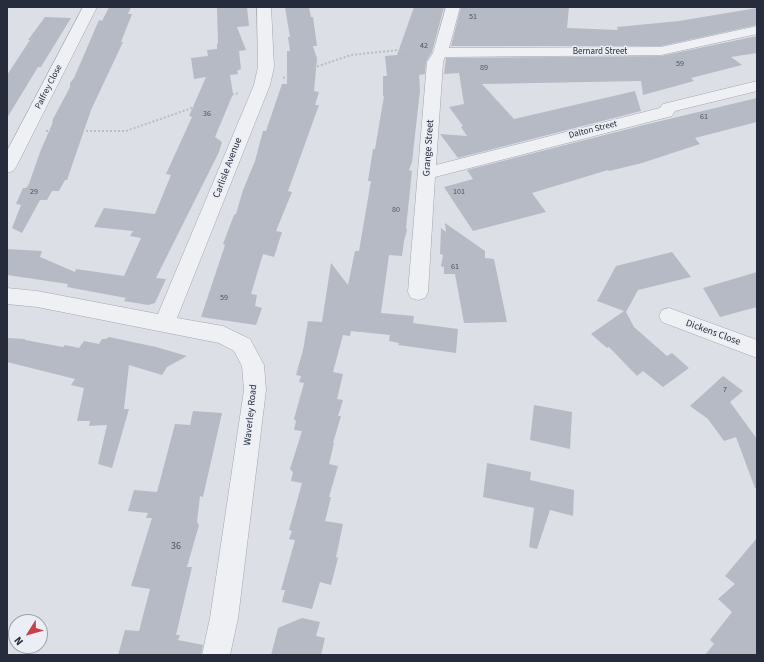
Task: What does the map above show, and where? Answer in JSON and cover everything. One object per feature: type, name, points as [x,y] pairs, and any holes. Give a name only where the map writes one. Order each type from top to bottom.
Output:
[{"type":"street","name":"Palfrey Close","points":[[7,167],[89,7]]},
{"type":"street","name":"Carlisle Avenue","points":[[165,323],[262,85],[266,67],[264,7]]},
{"type":"street","name":"Grange Street","points":[[418,292],[428,173],[435,62],[440,53],[453,7]]},
{"type":"street","name":"Bernard Street","points":[[440,53],[656,52],[757,30]]},
{"type":"street","name":"Dalton Street","points":[[428,173],[666,112],[669,107],[757,86]]},
{"type":"street","name":"Waverley Road","points":[[7,296],[37,299],[223,335],[242,345],[253,365],[255,390],[224,618],[216,655]]},
{"type":"street","name":"Dickens Close","points":[[669,316],[757,349]]},
{"type":"path","points":[[27,130],[126,131],[351,55],[417,48],[440,53]]},
{"type":"building","points":[[109,7],[131,7],[128,14],[132,14],[121,42],[123,42],[91,110],[67,180],[65,180],[59,191],[52,191],[47,200],[40,200],[22,233],[12,228],[21,205],[16,204],[23,188],[26,188],[29,184],[40,152],[53,122],[52,121],[70,87],[70,83],[74,78],[99,20],[102,21]]},
{"type":"building","points":[[217,7],[247,7],[249,26],[237,27],[246,50],[239,51],[241,69],[237,71],[238,74],[230,75],[233,94],[215,137],[222,142],[219,152],[156,278],[166,279],[155,303],[148,305],[124,301],[126,298],[67,287],[68,284],[7,275],[7,249],[42,251],[40,257],[75,272],[76,269],[124,276],[141,238],[130,236],[133,231],[94,227],[104,208],[155,214],[171,175],[166,174],[192,117],[189,116],[206,77],[194,79],[191,58],[208,56],[207,50],[217,49]]},
{"type":"building","points":[[285,7],[309,7],[311,17],[313,17],[317,46],[313,46],[317,59],[314,91],[319,92],[315,105],[319,105],[288,191],[292,192],[276,231],[282,232],[274,257],[263,254],[251,294],[257,295],[255,306],[262,308],[256,325],[201,317],[225,245],[223,244],[234,215],[236,214],[243,190],[255,161],[263,131],[266,131],[282,84],[287,84],[287,51],[290,51],[288,37],[290,37]]},
{"type":"building","points":[[414,7],[444,7],[432,52],[426,62],[425,74],[419,75],[420,90],[412,162],[409,170],[412,171],[407,230],[402,256],[389,255],[381,313],[414,316],[413,323],[458,329],[456,353],[398,345],[399,343],[389,341],[390,335],[351,331],[350,336],[343,335],[333,372],[343,374],[337,399],[343,400],[338,416],[341,416],[333,443],[329,464],[338,466],[329,497],[331,497],[325,521],[343,524],[336,557],[338,558],[331,585],[320,582],[312,609],[282,602],[285,590],[281,590],[295,540],[289,539],[292,531],[289,530],[302,483],[291,481],[293,472],[290,469],[302,431],[294,430],[296,421],[294,419],[304,383],[299,382],[301,376],[296,375],[303,350],[308,321],[322,322],[331,263],[348,285],[355,251],[359,251],[371,181],[368,181],[373,149],[375,149],[384,96],[383,76],[387,76],[385,56],[397,55]]},
{"type":"building","points":[[461,7],[569,7],[567,28],[618,30],[617,27],[679,21],[757,8],[757,25],[661,46],[451,46]]},
{"type":"building","points":[[45,17],[71,18],[41,67],[38,67],[7,118],[7,75],[30,40],[28,40]]},
{"type":"building","points":[[757,36],[757,53],[731,57],[742,65],[691,78],[694,81],[643,95],[641,81],[482,84],[514,119],[635,91],[641,111],[458,158],[440,134],[467,136],[461,127],[463,126],[449,107],[464,104],[459,73],[444,74],[446,58],[661,56]]},
{"type":"building","points":[[757,98],[757,122],[695,138],[700,144],[642,163],[608,170],[532,193],[546,212],[473,231],[444,187],[473,179],[467,170]]},
{"type":"building","points":[[445,223],[485,251],[485,258],[494,259],[507,322],[464,323],[455,274],[444,274],[444,267],[441,266],[443,255],[440,254],[441,228],[446,232]]},
{"type":"building","points":[[672,252],[691,277],[638,290],[626,312],[634,327],[667,356],[672,353],[689,368],[663,387],[643,371],[637,376],[609,347],[607,348],[591,334],[624,311],[597,301],[616,266]]},
{"type":"building","points":[[757,272],[757,307],[720,317],[703,288]]},
{"type":"building","points":[[109,337],[156,347],[187,356],[167,367],[162,375],[129,365],[124,409],[129,409],[112,468],[98,464],[107,425],[89,426],[90,421],[77,421],[84,388],[71,385],[75,379],[7,362],[7,338],[25,339],[63,347],[65,345],[79,348],[84,341],[99,344],[102,339]]},
{"type":"building","points":[[723,376],[743,391],[730,402],[757,439],[757,488],[755,488],[736,437],[724,441],[708,419],[690,406]]},
{"type":"building","points":[[534,405],[572,412],[570,449],[530,440]]},
{"type":"building","points":[[193,411],[222,413],[203,497],[200,496],[197,522],[199,525],[187,567],[192,567],[176,635],[180,635],[178,640],[203,645],[201,655],[118,655],[125,630],[139,631],[150,589],[131,586],[152,518],[146,518],[148,513],[128,511],[134,490],[157,492],[175,424],[190,425]]},
{"type":"building","points":[[487,463],[531,472],[530,480],[574,490],[573,516],[550,510],[537,549],[529,547],[534,508],[483,497]]},
{"type":"building","points":[[757,538],[757,655],[705,655],[714,644],[710,640],[732,612],[718,599],[735,584],[725,576]]},
{"type":"building","points":[[302,618],[320,622],[316,636],[325,638],[321,655],[271,655],[278,628]]}]
